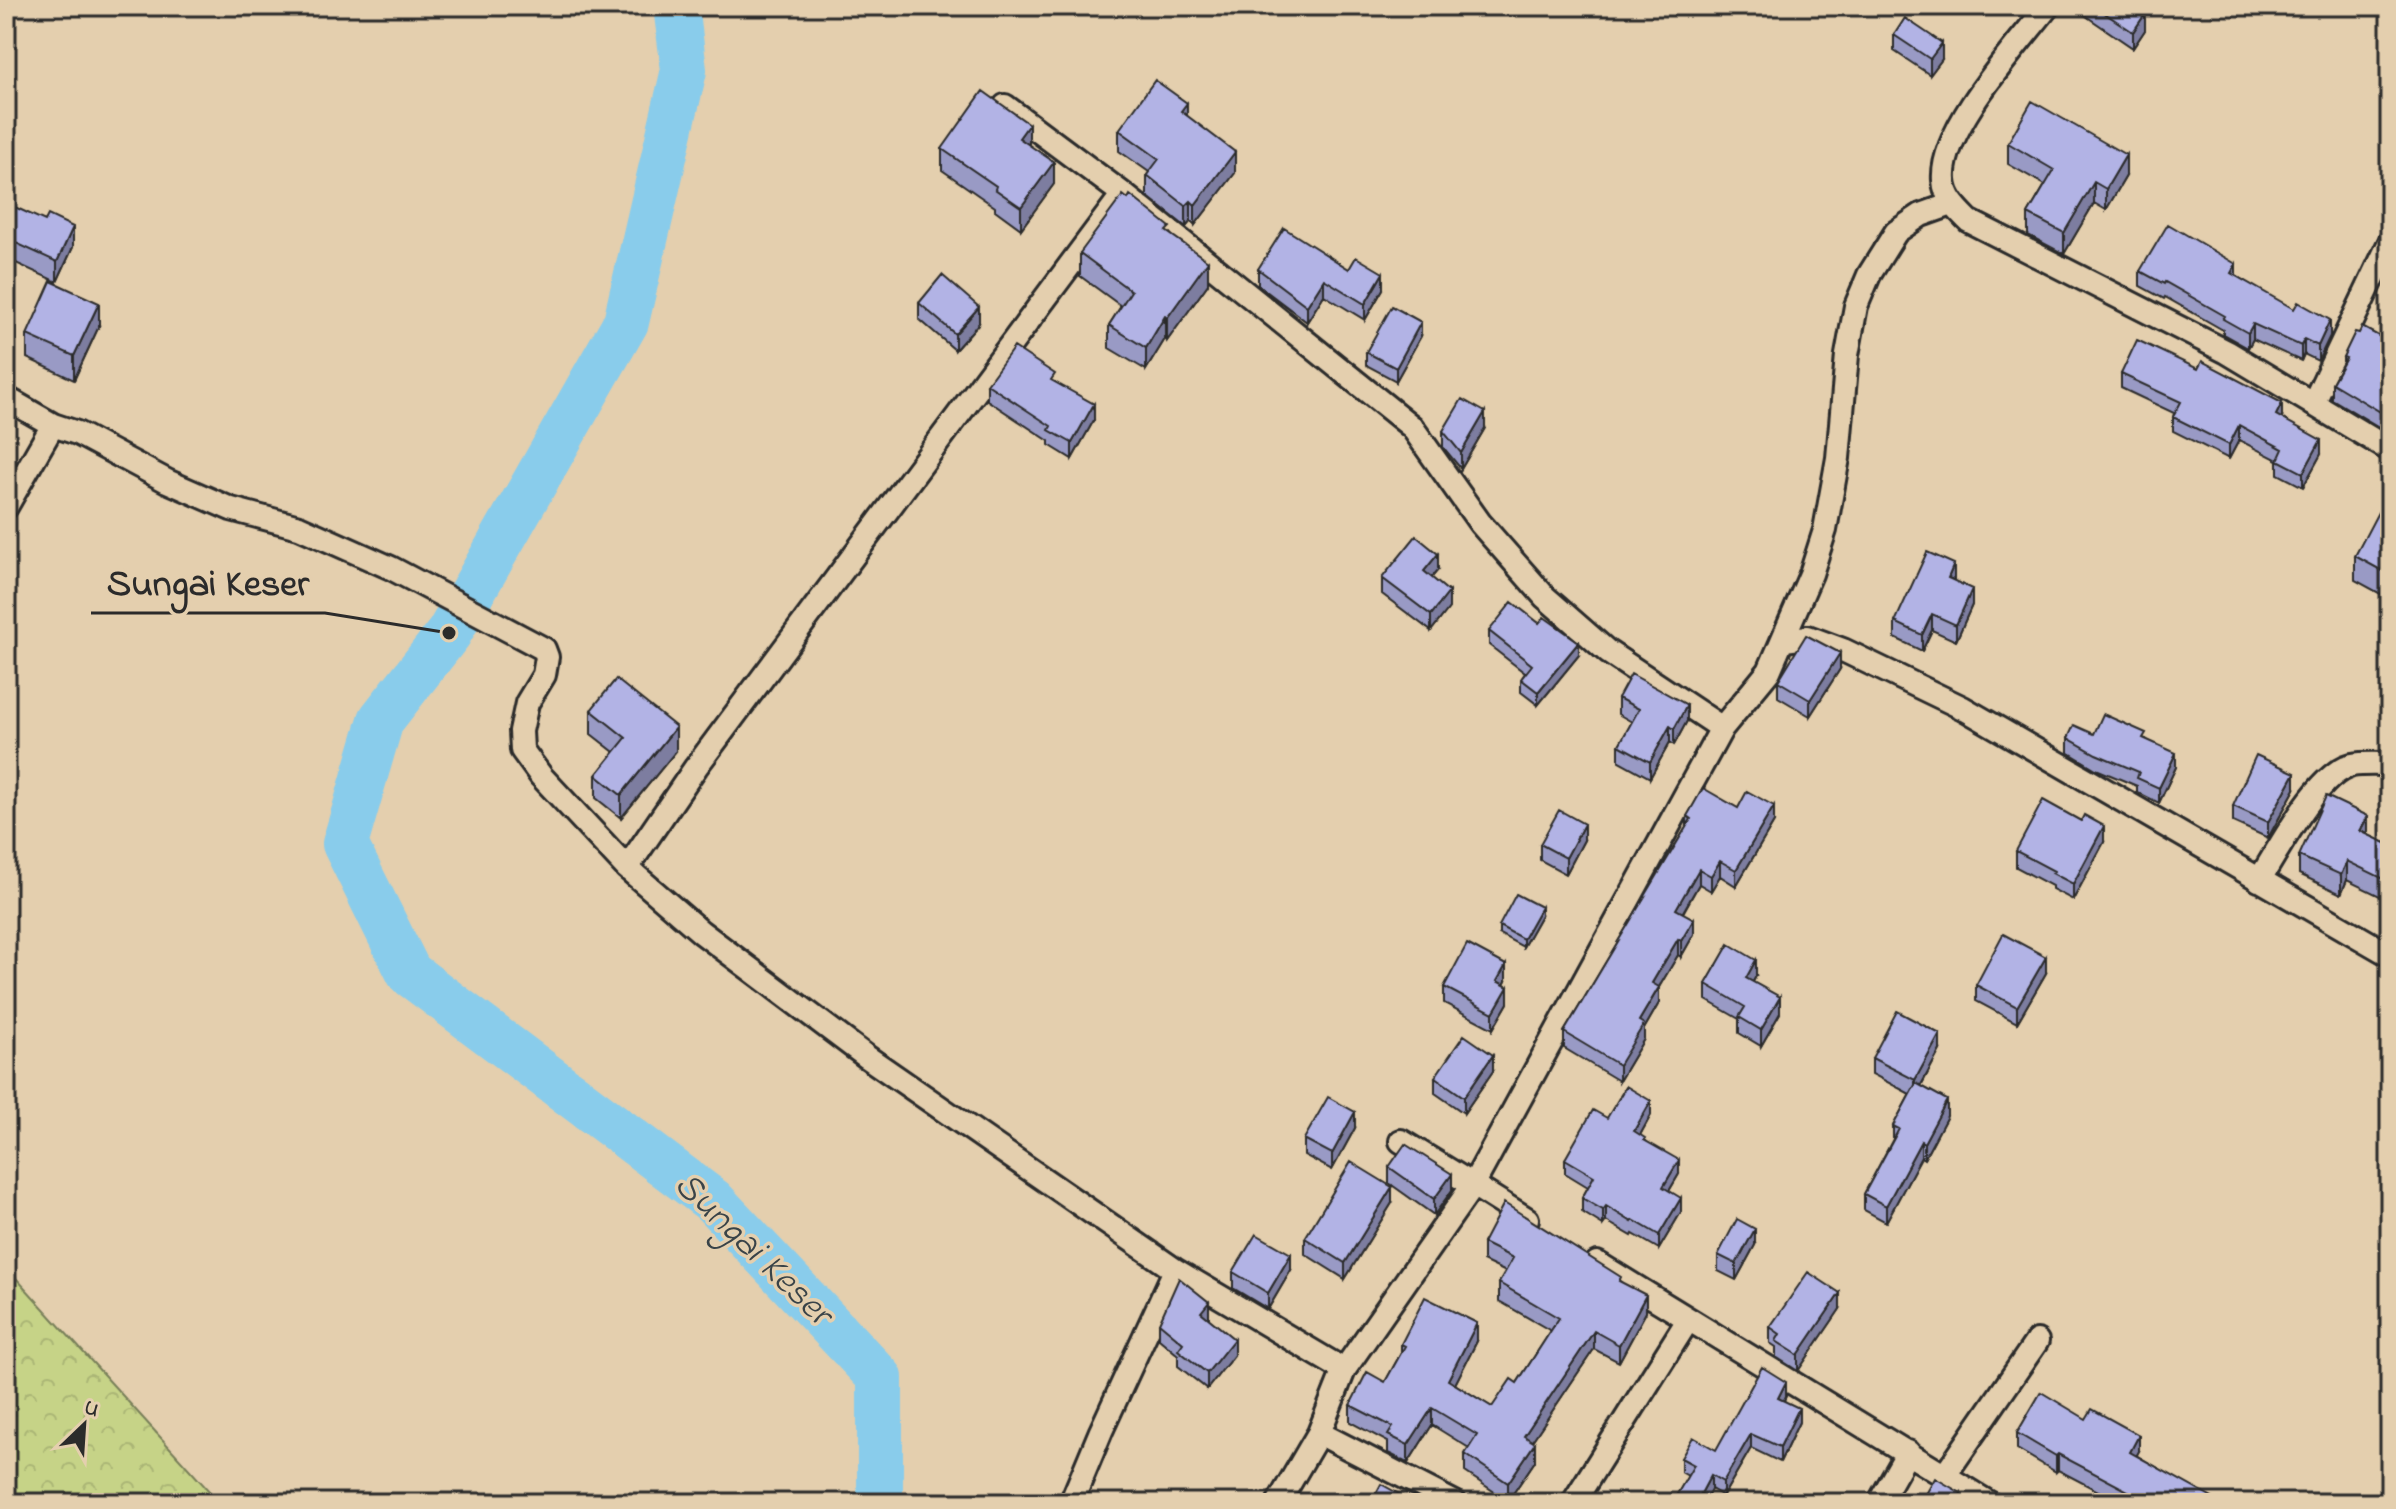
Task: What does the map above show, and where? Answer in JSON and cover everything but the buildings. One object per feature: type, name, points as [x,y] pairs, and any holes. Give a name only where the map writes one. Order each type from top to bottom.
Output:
[{"type":"street","points":[[2048,6],[1968,109],[1949,151],[1944,179],[1952,204],[1969,221],[2227,352],[2390,450]]},
{"type":"street","points":[[1005,106],[1123,194],[1412,427],[1480,523],[1555,606],[1608,652],[1722,728]]},
{"type":"street","points":[[627,868],[706,755],[1123,194]]},
{"type":"street","points":[[1278,1503],[1319,1433],[1344,1370],[1473,1185],[1722,728],[1769,671],[1811,574],[1825,530],[1838,458],[1847,355],[1856,306],[1869,275],[1896,232],[1921,215],[1952,204]]},
{"type":"street","points":[[2313,404],[2390,242]]},
{"type":"street","points":[[6,398],[53,425],[77,433],[167,481],[231,509],[299,527],[391,568],[544,649],[547,657],[544,675],[527,703],[521,731],[522,750],[541,776],[627,868],[701,932],[867,1057],[1175,1270],[1344,1370]]},
{"type":"street","points":[[6,507],[53,425]]},
{"type":"street","points":[[1784,640],[1808,637],[1963,708],[2390,955]]},
{"type":"street","points":[[2259,880],[2319,787],[2352,765],[2390,764]]},
{"type":"street","points":[[1401,1141],[1540,1227]]},
{"type":"street","points":[[1580,1252],[1989,1503]]},
{"type":"street","points":[[1071,1503],[1175,1270]]},
{"type":"street","points":[[1573,1503],[1688,1320]]},
{"type":"street","points":[[1945,1475],[2037,1341]]},
{"type":"street","points":[[1319,1433],[1455,1503]]},
{"type":"street","points":[[1879,1503],[1908,1452]]},
{"type":"green space","points":[[6,1267],[220,1503],[6,1503]]},
{"type":"waterway","name":"Sungai Keser","points":[[676,6],[684,70],[626,322],[449,633],[381,720],[345,844],[409,973],[713,1201],[880,1378],[880,1503]]},
{"type":"place","name":"Sungai Keser","points":[[449,633]]}]
